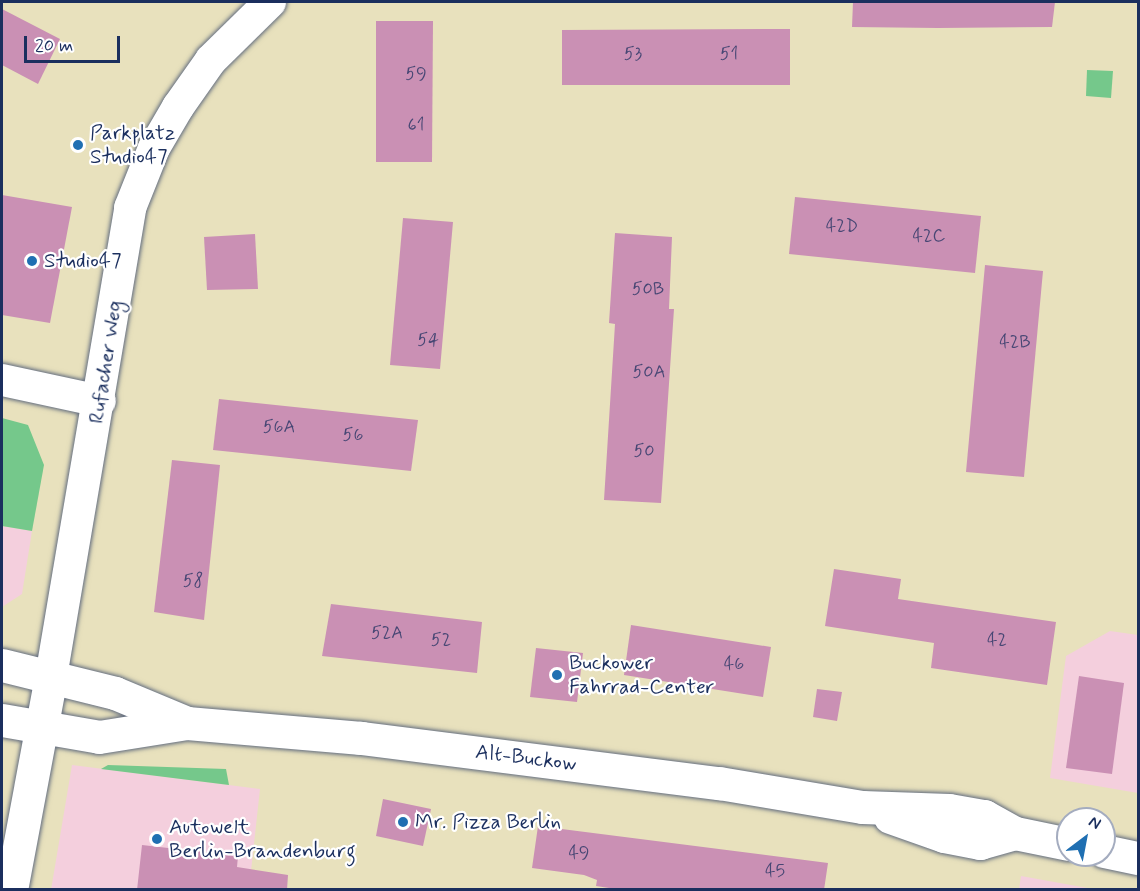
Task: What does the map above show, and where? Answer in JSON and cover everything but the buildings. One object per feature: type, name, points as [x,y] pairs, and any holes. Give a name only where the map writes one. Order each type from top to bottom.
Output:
[{"type":"main road","points":[[2,665],[115,693],[187,723]]},
{"type":"main road","name":"Rufacher Weg","points":[[11,890],[51,677]]},
{"type":"main road","points":[[2,720],[42,729],[99,737],[187,723]]},
{"type":"main road","name":"Alt-Buckow","points":[[187,723],[487,753],[719,783],[862,807],[948,810],[984,816],[1015,833],[1056,842]]},
{"type":"main road","points":[[1116,853],[1138,858]]},
{"type":"street","name":"Rufacher Weg","points":[[51,677],[100,401],[130,208],[154,148],[211,60],[270,2]]},
{"type":"street","points":[[2,380],[100,401]]},
{"type":"shaded area","points":[[2,526],[32,531],[22,594],[2,607]]},
{"type":"shaded area","points":[[1110,631],[1138,635],[1138,793],[1050,778],[1066,656]]},
{"type":"shaded area","name":"Autowelt Berlin-Brandenburg","points":[[72,765],[260,789],[249,889],[51,890]]},
{"type":"shaded area","points":[[1021,876],[1093,889],[1019,889]]},
{"type":"green space","points":[[1087,70],[1113,71],[1111,98],[1086,96]]},
{"type":"green space","points":[[2,418],[28,425],[44,465],[32,531],[2,526]]},
{"type":"green space","points":[[108,765],[226,769],[229,785],[101,769]]},
{"type":"place","name":"Parkplatz Studio47","points":[[78,145]]},
{"type":"place","name":"Studio47","points":[[32,261]]},
{"type":"place","name":"Buckower Fahrrad-Center","points":[[557,675]]},
{"type":"place","name":"Mr. Pizza Berlin","points":[[403,822]]},
{"type":"place","name":"Autowelt Berlin-Brandenburg","points":[[157,839]]}]
